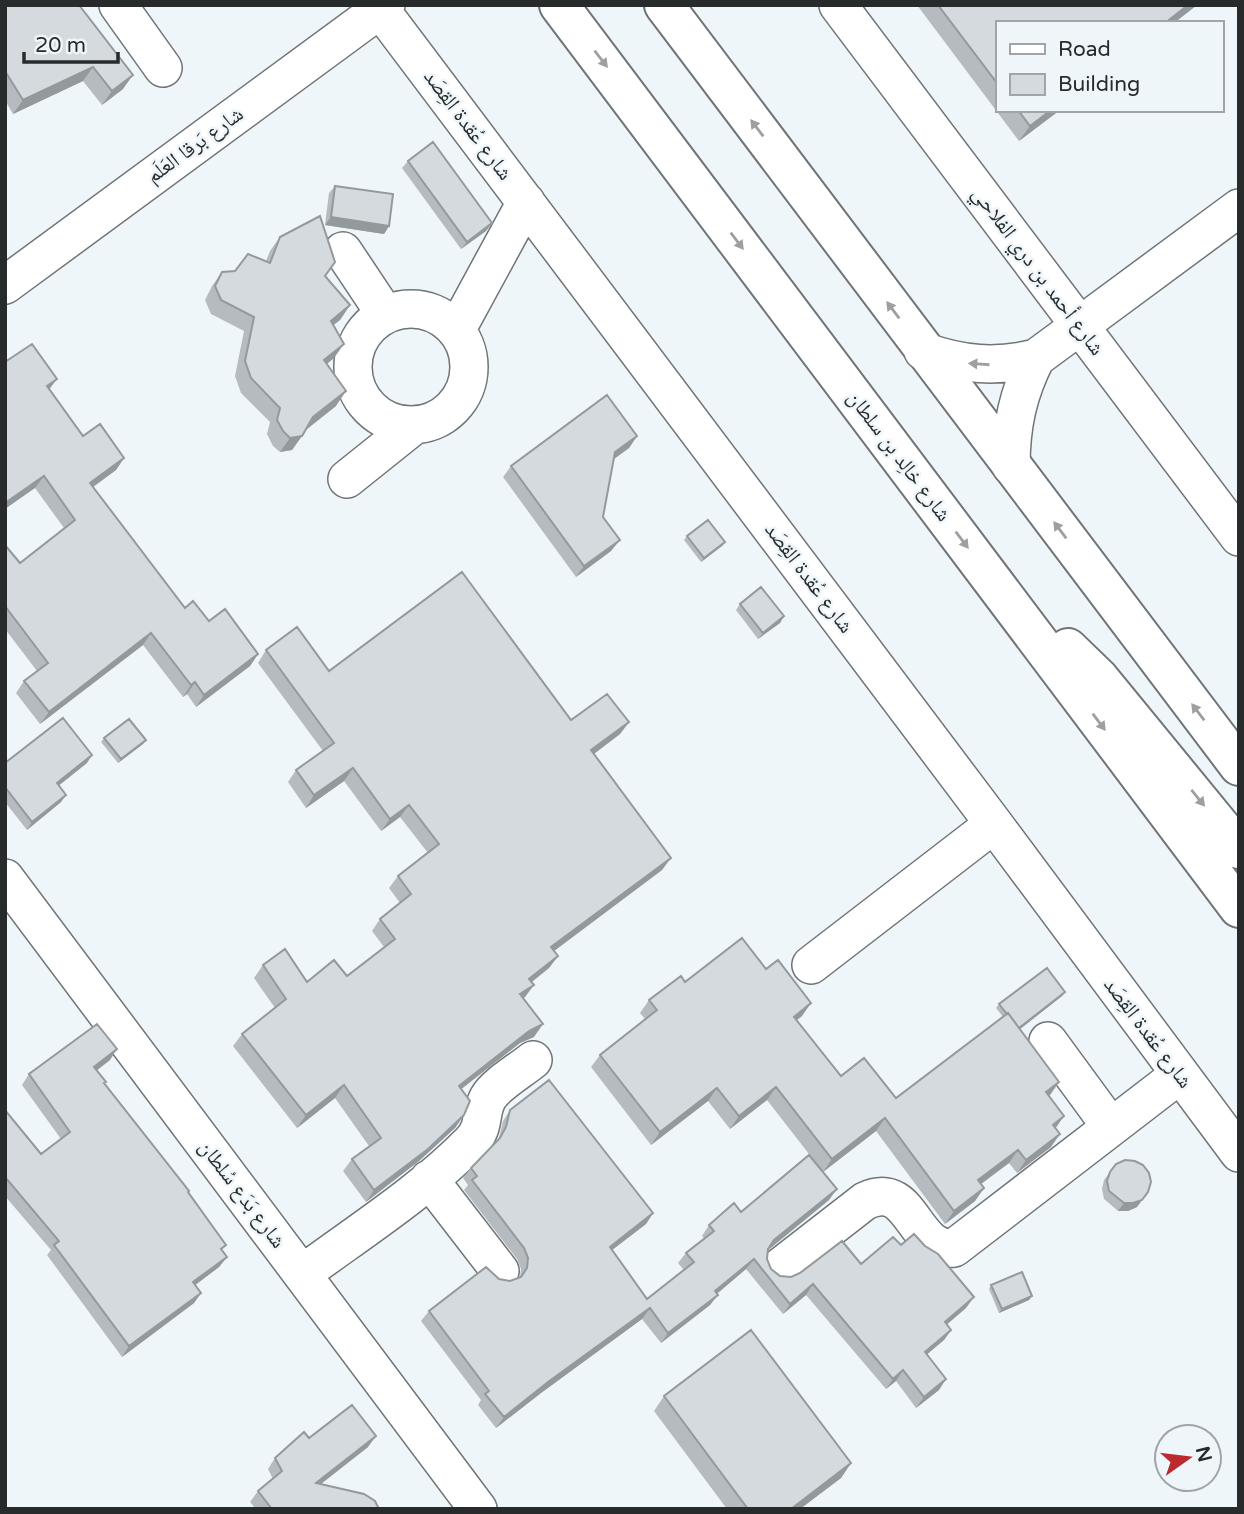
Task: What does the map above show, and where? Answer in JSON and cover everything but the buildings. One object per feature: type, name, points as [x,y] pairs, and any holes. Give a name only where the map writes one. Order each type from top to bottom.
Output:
[{"type":"main road","name":"شارع خالِد بن سلطان","points":[[559,5],[1239,908]]},
{"type":"main road","points":[[664,5],[1239,766]]},
{"type":"main road","points":[[1015,610],[1064,645],[1099,678],[1239,849]]},
{"type":"street","points":[[118,5],[163,68]]},
{"type":"street","name":"شارع أحمد بن دري الفلاحي","points":[[838,5],[1239,537]]},
{"type":"street","name":"شارع عُقدة القِصَد","points":[[381,7],[1239,1153]]},
{"type":"street","name":"شارع بَرقا العَلَم","points":[[5,285],[381,7]]},
{"type":"street","points":[[457,329],[526,201]]},
{"type":"street","points":[[923,351],[945,359],[979,365],[1013,364],[1036,358],[1239,208]]},
{"type":"street","points":[[343,251],[385,314]]},
{"type":"street","points":[[347,479],[412,427],[438,420],[458,403],[469,379],[469,353],[457,329],[436,313],[410,308],[385,314],[364,331],[353,355],[354,381],[366,405],[387,421],[412,427]]},
{"type":"street","points":[[1011,466],[1013,421],[1026,378],[1036,358]]},
{"type":"street","points":[[811,965],[994,824]]},
{"type":"street","name":"شارع بَدَع سُلطان","points":[[5,878],[478,1509]]},
{"type":"street","points":[[1048,1041],[1111,1127]]},
{"type":"street","points":[[302,1274],[429,1180],[481,1129],[485,1104],[490,1094],[533,1060]]},
{"type":"street","points":[[780,1266],[865,1201],[884,1195],[901,1205],[935,1246],[954,1248],[1180,1075]]},
{"type":"street","points":[[429,1180],[500,1272]]}]
